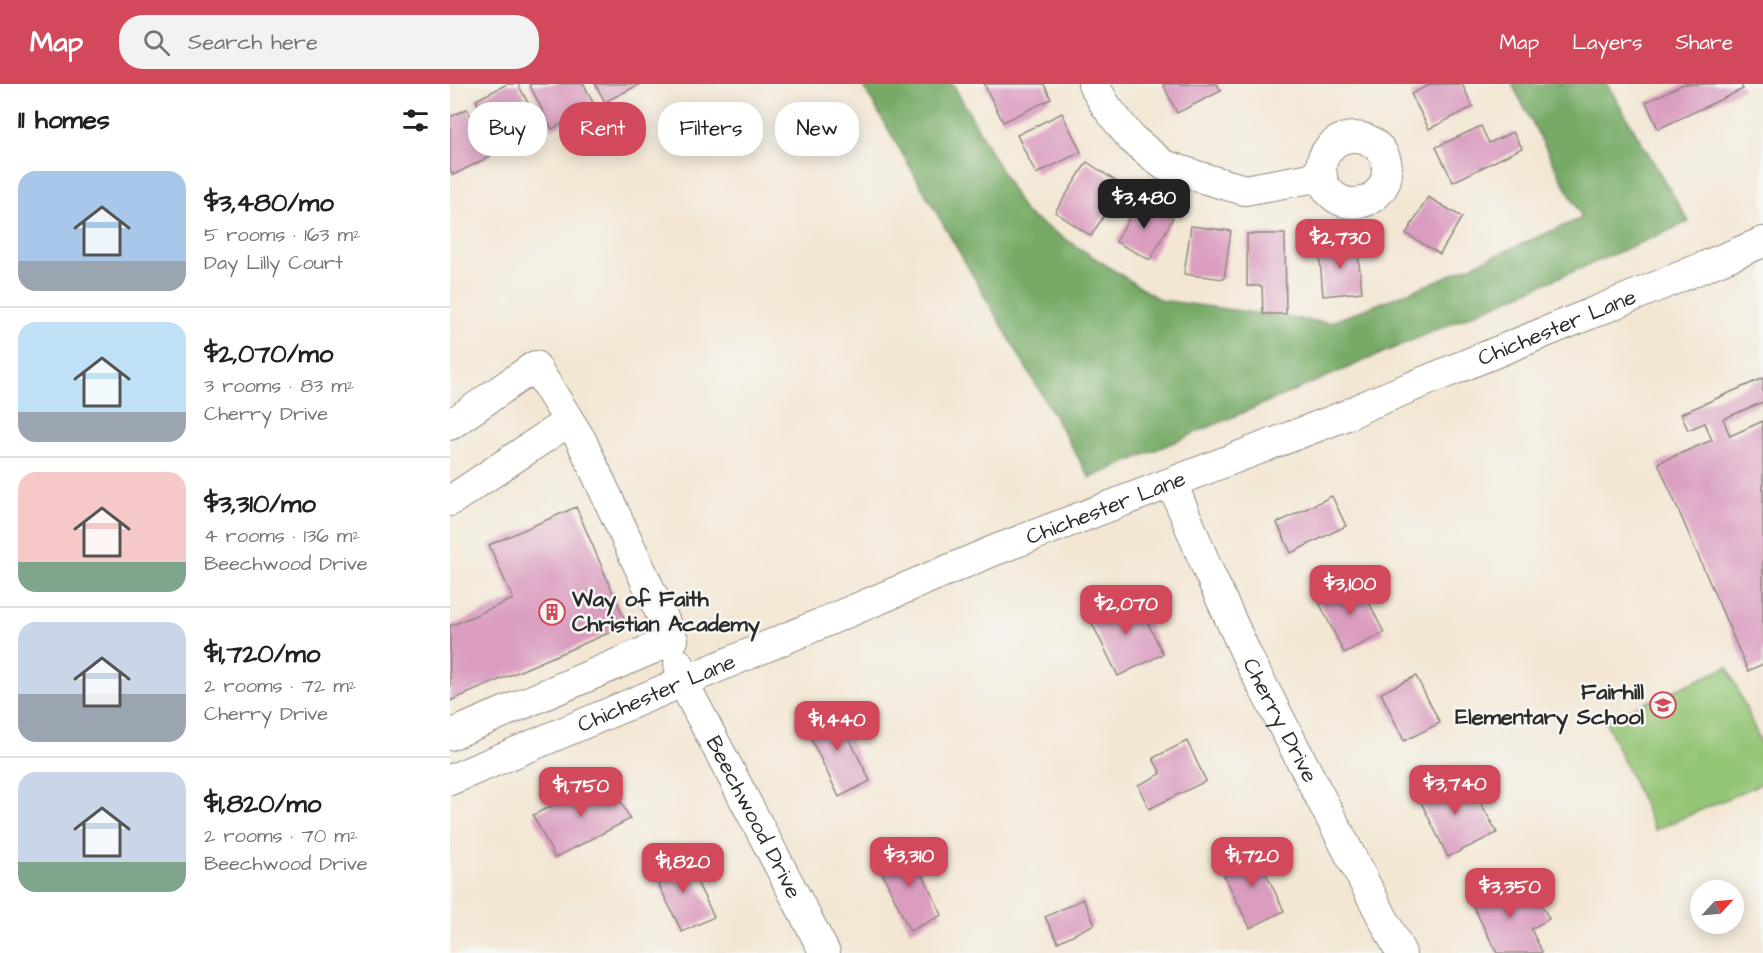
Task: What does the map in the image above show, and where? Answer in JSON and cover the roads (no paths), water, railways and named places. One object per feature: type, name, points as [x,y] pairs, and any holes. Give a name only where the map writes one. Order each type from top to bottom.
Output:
[{"type":"street","points":[[1093,84],[1106,106],[1131,138],[1164,165],[1245,190],[1322,176]]},
{"type":"street","name":"Chichester Lane","points":[[450,780],[993,551],[1347,415],[1763,242]]},
{"type":"street","name":"Beechwood Drive","points":[[450,425],[535,366],[581,440],[673,640],[683,682],[825,953]]},
{"type":"street","points":[[450,501],[569,421]]},
{"type":"street","name":"Cherry Drive","points":[[1172,483],[1248,658],[1401,953]]},
{"type":"street","points":[[450,735],[673,640]]},
{"type":"place","name":"Way of Faith Christian Academy","points":[[552,612]]},
{"type":"place","name":"Fairhill Elementary School","points":[[1663,705]]}]
